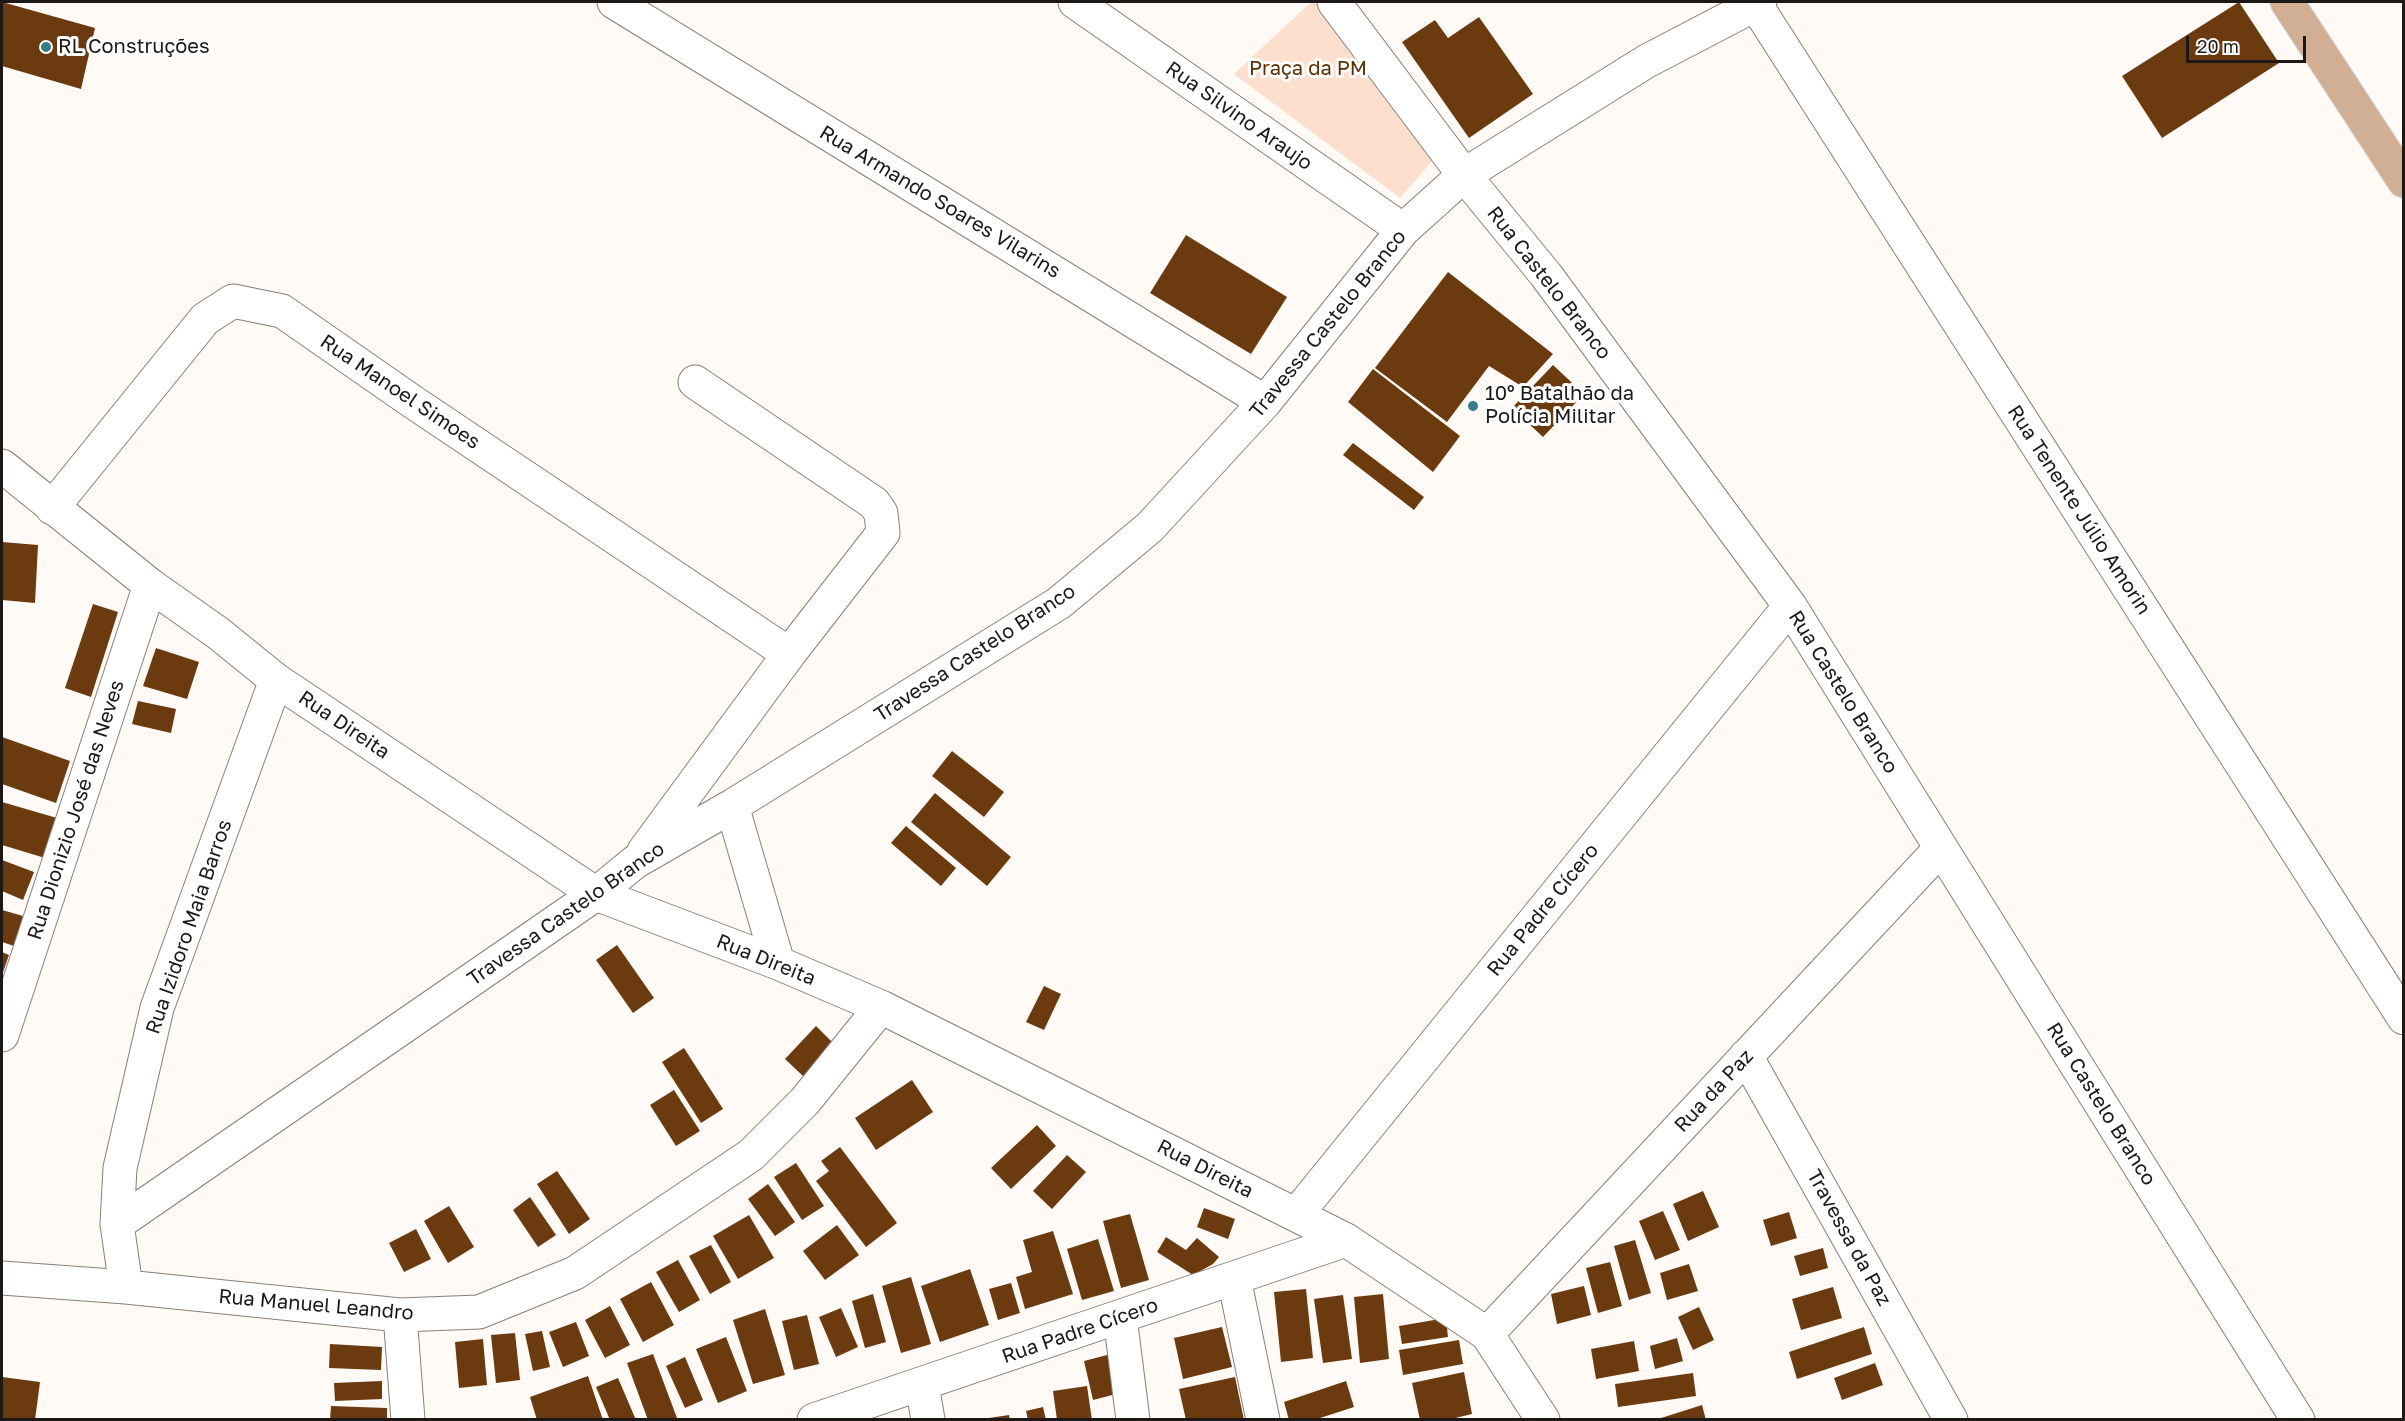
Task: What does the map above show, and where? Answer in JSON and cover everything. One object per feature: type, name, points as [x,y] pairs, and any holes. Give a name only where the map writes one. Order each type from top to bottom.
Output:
[{"type":"main road","points":[[2287,2],[2403,181]]},
{"type":"street","name":"Rua Armando Soares Vilarins","points":[[614,2],[1265,402]]},
{"type":"street","name":"Rua Silvino Araujo","points":[[1075,2],[1403,230]]},
{"type":"street","name":"Rua Castelo Branco","points":[[1334,2],[1464,175],[1546,275],[1790,606],[2298,1419]]},
{"type":"street","name":"Travessa Castelo Branco","points":[[117,1224],[596,894],[635,862],[732,806],[1059,603],[1150,527],[1265,402],[1403,230],[1464,175],[1647,61],[1757,2]]},
{"type":"street","name":"Rua Tenente Júlio Amorin","points":[[1757,2],[2403,1018]]},
{"type":"street","name":"Rua Manoel Simoes","points":[[52,508],[205,319],[233,301],[282,311],[423,409],[789,654]]},
{"type":"street","points":[[635,862],[789,654],[883,533],[881,513],[874,503],[696,382]]},
{"type":"street","name":"Rua Direita","points":[[2,466],[150,585],[218,633],[276,680],[596,894],[778,963],[881,1007],[1346,1240],[1487,1334],[1543,1419]]},
{"type":"street","name":"Rua Dionizio José das Neves","points":[[2,1035],[150,585]]},
{"type":"street","name":"Rua Padre Cícero","points":[[1296,1215],[1790,606]]},
{"type":"street","name":"Rua Izidoro Maia Barros","points":[[126,1287],[117,1224],[120,1168],[157,1008],[276,680]]},
{"type":"street","points":[[732,806],[778,963]]},
{"type":"street","name":"Rua da Paz","points":[[1487,1334],[1941,848]]},
{"type":"street","name":"Rua Manuel Leandro","points":[[2,1278],[126,1287],[400,1315],[479,1312],[575,1273],[751,1155],[805,1101],[881,1007]]},
{"type":"street","name":"Travessa da Paz","points":[[1746,1056],[1952,1419]]},
{"type":"street","name":"Rua Padre Cícero","points":[[814,1419],[1346,1240]]},
{"type":"street","points":[[1234,1278],[1263,1419]]},
{"type":"street","points":[[400,1315],[408,1419]]},
{"type":"street","points":[[1120,1317],[1133,1419]]},
{"type":"street","points":[[922,1384],[928,1419]]},
{"type":"green space","name":"Praça da PM","points":[[1311,2],[1318,2],[1434,159],[1400,198],[1234,74]]},
{"type":"building","name":"RL Construções","points":[[2,2],[95,28],[81,89],[2,66]]},
{"type":"building","points":[[2239,2],[2279,63],[2162,138],[2122,76]]},
{"type":"building","points":[[1479,17],[1533,94],[1469,138],[1402,42],[1435,20],[1448,38]]},
{"type":"building","points":[[1186,235],[1287,297],[1251,354],[1150,293]]},
{"type":"building","points":[[1448,272],[1553,354],[1523,387],[1489,366],[1447,422],[1375,368]]},
{"type":"building","points":[[1553,365],[1584,394],[1543,437],[1512,408]]},
{"type":"building","points":[[1373,369],[1460,436],[1433,472],[1348,402]]},
{"type":"building","points":[[1353,443],[1424,497],[1414,510],[1343,455]]},
{"type":"building","points":[[2,542],[38,545],[35,603],[2,600]]},
{"type":"building","points":[[93,604],[118,612],[91,697],[65,688]]},
{"type":"building","points":[[156,648],[199,662],[187,699],[143,686]]},
{"type":"building","points":[[138,701],[176,709],[171,733],[132,724]]},
{"type":"building","points":[[2,737],[70,761],[56,803],[2,784]]},
{"type":"building","points":[[952,751],[1004,792],[984,817],[932,776]]},
{"type":"building","points":[[935,793],[1011,857],[987,886],[911,822]]},
{"type":"building","points":[[2,802],[57,818],[45,858],[2,845]]},
{"type":"building","points":[[906,826],[956,868],[941,886],[891,843]]},
{"type":"building","points":[[2,860],[34,872],[23,900],[2,891]]},
{"type":"building","points":[[2,910],[23,916],[14,946],[2,942]]},
{"type":"building","points":[[617,945],[654,998],[633,1013],[596,960]]},
{"type":"building","points":[[2,952],[9,955],[2,975]]},
{"type":"building","points":[[1044,986],[1061,994],[1044,1030],[1026,1022]]},
{"type":"building","points":[[816,1026],[833,1043],[803,1076],[785,1059]]},
{"type":"building","points":[[684,1048],[723,1109],[701,1123],[662,1062]]},
{"type":"building","points":[[912,1080],[933,1112],[876,1150],[855,1118]]},
{"type":"building","points":[[674,1090],[700,1131],[676,1146],[650,1105]]},
{"type":"building","points":[[1037,1125],[1056,1146],[1011,1189],[991,1168]]},
{"type":"building","points":[[840,1147],[897,1223],[866,1247],[816,1181],[829,1171],[821,1161]]},
{"type":"building","points":[[1067,1155],[1086,1172],[1052,1209],[1033,1191]]},
{"type":"building","points":[[796,1163],[824,1206],[802,1220],[774,1177]]},
{"type":"building","points":[[557,1171],[590,1219],[569,1234],[537,1184]]},
{"type":"building","points":[[768,1184],[795,1222],[775,1236],[748,1199]]},
{"type":"building","points":[[1703,1191],[1719,1227],[1688,1241],[1673,1204]]},
{"type":"building","points":[[530,1197],[556,1235],[538,1247],[513,1210]]},
{"type":"building","points":[[449,1206],[474,1247],[448,1263],[424,1221]]},
{"type":"building","points":[[1204,1208],[1235,1219],[1228,1239],[1197,1227]]},
{"type":"building","points":[[1663,1211],[1680,1250],[1655,1260],[1639,1221]]},
{"type":"building","points":[[1789,1212],[1797,1238],[1771,1246],[1763,1220]]},
{"type":"building","points":[[1130,1214],[1149,1280],[1121,1288],[1103,1221]]},
{"type":"building","points":[[749,1215],[774,1258],[738,1279],[713,1236]]},
{"type":"building","points":[[837,1225],[859,1255],[825,1280],[803,1251]]},
{"type":"building","points":[[416,1229],[431,1259],[404,1272],[389,1243]]},
{"type":"building","points":[[1053,1231],[1073,1294],[1025,1309],[1016,1277],[1032,1272],[1023,1240]]},
{"type":"building","points":[[1166,1237],[1186,1250],[1197,1238],[1219,1257],[1213,1264],[1193,1275],[1157,1252]]},
{"type":"building","points":[[1098,1239],[1114,1291],[1082,1300],[1067,1249]]},
{"type":"building","points":[[1635,1240],[1651,1293],[1629,1300],[1614,1246]]},
{"type":"building","points":[[711,1245],[731,1282],[710,1294],[689,1256]]},
{"type":"building","points":[[1823,1248],[1828,1268],[1800,1276],[1794,1256]]},
{"type":"building","points":[[678,1260],[700,1300],[679,1312],[656,1272]]},
{"type":"building","points":[[1610,1262],[1622,1306],[1598,1313],[1586,1268]]},
{"type":"building","points":[[1689,1264],[1698,1291],[1667,1300],[1660,1273]]},
{"type":"building","points":[[970,1269],[989,1325],[940,1342],[921,1286]]},
{"type":"building","points":[[911,1277],[931,1344],[901,1353],[882,1286]]},
{"type":"building","points":[[651,1282],[674,1325],[643,1342],[620,1299]]},
{"type":"building","points":[[1011,1283],[1020,1313],[998,1320],[989,1289]]},
{"type":"building","points":[[1584,1286],[1591,1315],[1557,1324],[1551,1294]]},
{"type":"building","points":[[1833,1287],[1842,1318],[1801,1330],[1792,1299]]},
{"type":"building","points":[[1306,1289],[1313,1358],[1281,1362],[1274,1292]]},
{"type":"building","points":[[873,1294],[886,1342],[865,1348],[852,1301]]},
{"type":"building","points":[[1383,1294],[1389,1359],[1360,1363],[1354,1297]]},
{"type":"building","points":[[1343,1295],[1352,1359],[1323,1363],[1314,1299]]},
{"type":"building","points":[[610,1306],[630,1345],[605,1358],[585,1320]]},
{"type":"building","points":[[1699,1307],[1714,1340],[1693,1350],[1678,1317]]},
{"type":"building","points":[[841,1308],[858,1347],[836,1357],[819,1317]]},
{"type":"building","points":[[765,1309],[785,1375],[753,1384],[733,1320]]},
{"type":"building","points":[[807,1315],[819,1364],[794,1370],[782,1321]]},
{"type":"building","points":[[1446,1318],[1448,1337],[1402,1344],[1399,1326]]},
{"type":"building","points":[[576,1322],[589,1356],[563,1367],[549,1332]]},
{"type":"building","points":[[1222,1327],[1232,1367],[1183,1379],[1174,1338]]},
{"type":"building","points":[[1864,1327],[1872,1354],[1797,1379],[1789,1352]]},
{"type":"building","points":[[542,1331],[550,1367],[533,1371],[525,1334]]},
{"type":"building","points":[[515,1333],[520,1380],[496,1383],[491,1335]]},
{"type":"building","points":[[726,1337],[747,1391],[718,1403],[696,1349]]},
{"type":"building","points":[[1677,1338],[1683,1361],[1655,1369],[1650,1346]]},
{"type":"building","points":[[483,1339],[487,1385],[459,1388],[455,1342]]},
{"type":"building","points":[[1459,1340],[1463,1364],[1403,1375],[1399,1350]]},
{"type":"building","points":[[1634,1341],[1639,1371],[1596,1379],[1591,1349]]},
{"type":"building","points":[[330,1344],[382,1347],[381,1370],[329,1368]]},
{"type":"building","points":[[653,1354],[677,1418],[672,1420],[648,1420],[627,1363]]},
{"type":"building","points":[[1111,1354],[1120,1393],[1093,1400],[1084,1361]]},
{"type":"building","points":[[685,1357],[703,1400],[685,1408],[666,1366]]},
{"type":"building","points":[[1875,1363],[1883,1385],[1842,1400],[1834,1378]]},
{"type":"building","points":[[1464,1372],[1472,1414],[1447,1420],[1420,1420],[1412,1383]]},
{"type":"building","points":[[1693,1373],[1696,1396],[1618,1407],[1615,1384]]},
{"type":"building","points":[[588,1376],[603,1420],[537,1420],[530,1397]]},
{"type":"building","points":[[2,1377],[40,1382],[35,1420],[2,1420]]},
{"type":"building","points":[[1235,1377],[1244,1420],[1186,1420],[1179,1389]]},
{"type":"building","points":[[618,1378],[636,1420],[610,1420],[596,1387]]},
{"type":"building","points":[[382,1381],[382,1399],[335,1401],[334,1383]]},
{"type":"building","points":[[1346,1381],[1354,1407],[1314,1420],[1289,1420],[1284,1402]]},
{"type":"building","points":[[1087,1386],[1092,1420],[1057,1420],[1053,1391]]},
{"type":"building","points":[[1702,1405],[1706,1420],[1658,1420],[1658,1419]]},
{"type":"building","points":[[331,1406],[387,1408],[387,1420],[330,1420]]},
{"type":"building","points":[[1043,1407],[1046,1420],[1028,1420],[1026,1411]]},
{"type":"building","points":[[1009,1415],[1010,1420],[989,1420],[989,1418]]},
{"type":"place","name":"RL Construções","points":[[46,47]]},
{"type":"place","name":"10º Batalhão da Polícia Militar","points":[[1473,406]]}]
